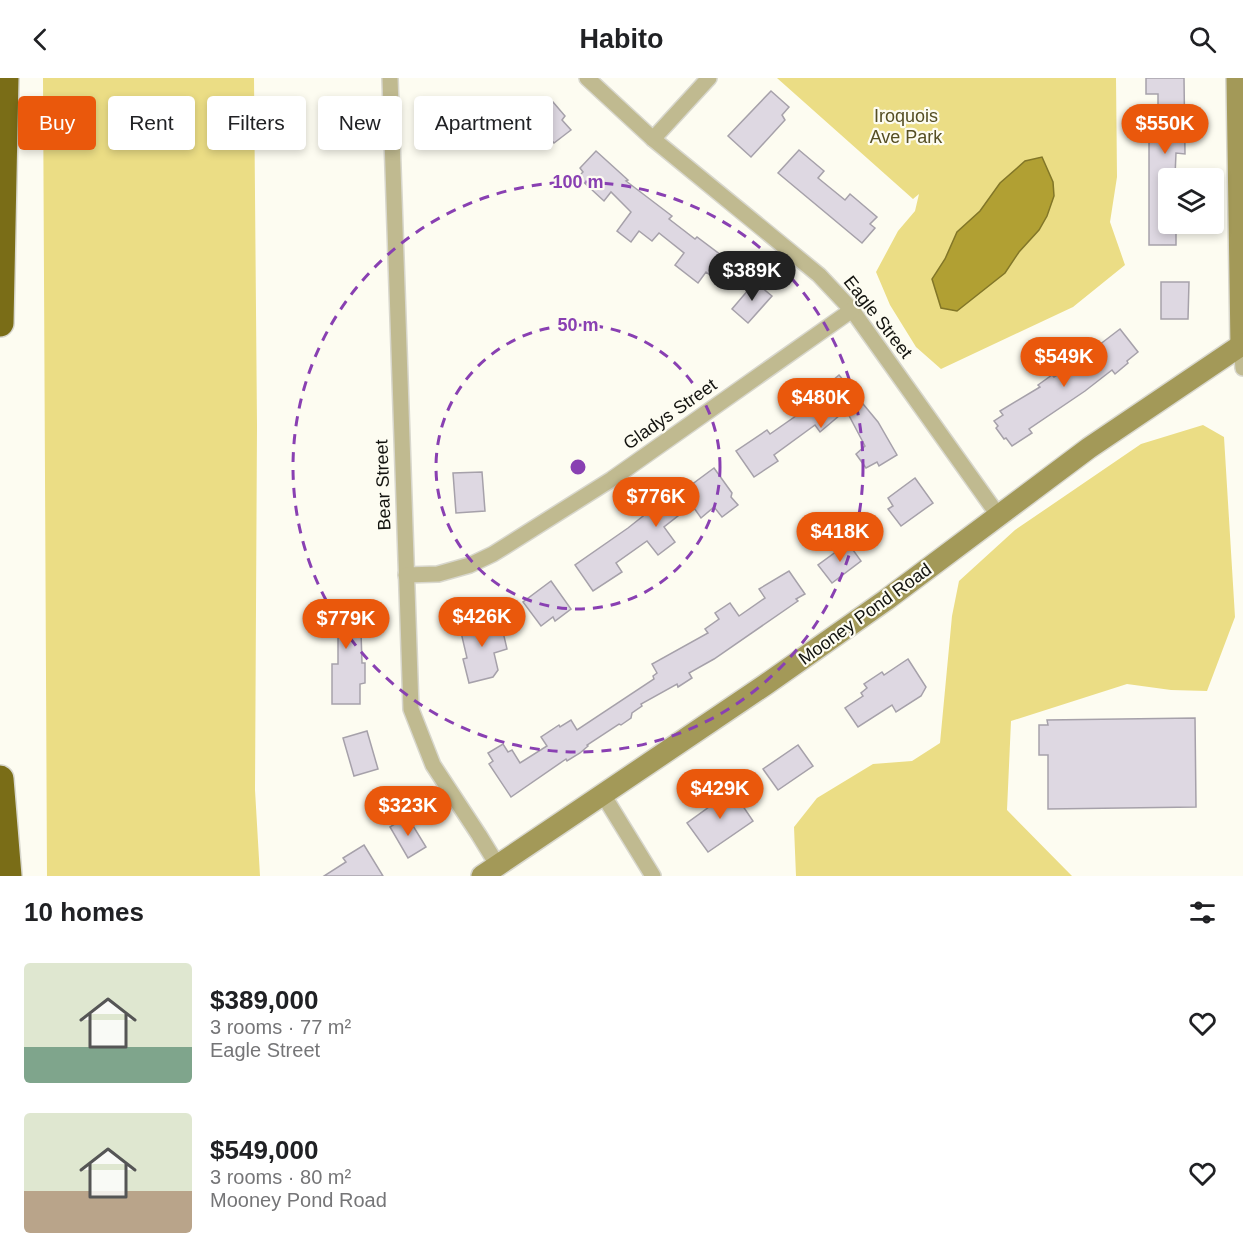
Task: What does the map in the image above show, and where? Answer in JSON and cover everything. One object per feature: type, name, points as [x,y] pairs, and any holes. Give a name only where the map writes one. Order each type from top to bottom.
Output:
[{"type":"highway","points":[[0,323],[5,78]]},
{"type":"highway","points":[[0,779],[8,876]]},
{"type":"street","name":"Bear Street","points":[[390,78],[411,709],[433,765],[490,871]]},
{"type":"street","name":"Eagle Street","points":[[587,78],[653,139],[819,275],[852,310],[999,515]]},
{"type":"street","points":[[653,139],[709,78]]},
{"type":"street","points":[[1237,78],[1243,368]]},
{"type":"street","name":"Gladys Street","points":[[406,575],[438,574],[470,566],[493,554],[612,479],[852,310]]},
{"type":"street","name":"Mooney Pond Road","points":[[490,871],[602,793],[670,750],[784,672],[886,600],[1089,448],[1242,345]]},
{"type":"street","points":[[602,793],[653,876]]},
{"type":"green space","points":[[43,78],[254,78],[254,96],[207,96],[207,150],[255,150],[257,426],[255,790],[260,876],[47,876],[43,150],[96,150],[96,96],[43,96]]},
{"type":"green space","name":"Iroquois Ave Park","points":[[777,78],[1116,78],[1117,177],[1110,222],[1125,265],[1073,307],[941,369],[916,347],[890,305],[876,272],[898,231],[915,211],[919,194],[913,199]]},
{"type":"green space","points":[[1203,425],[1224,437],[1235,617],[1207,691],[1171,690],[1127,684],[1011,721],[1007,810],[1072,876],[796,876],[794,827],[817,798],[873,764],[912,761],[940,743],[952,616],[959,581],[1015,530],[1141,444]]},
{"type":"shaded area","points":[[1042,157],[1053,182],[1054,196],[1039,230],[1019,252],[1005,273],[957,311],[941,308],[932,279],[945,259],[957,232],[980,211],[1000,183],[1025,161]]},
{"type":"building","points":[[1146,78],[1184,78],[1185,154],[1176,153],[1175,168],[1158,168],[1158,234],[1176,234],[1176,245],[1149,245],[1149,133],[1158,133],[1158,94],[1146,94]]},
{"type":"building","points":[[771,91],[789,107],[782,115],[785,120],[751,157],[728,136]]},
{"type":"building","points":[[553,102],[565,116],[562,120],[571,130],[554,143]]},
{"type":"building","points":[[799,150],[824,171],[818,178],[845,200],[850,194],[877,217],[870,224],[875,228],[862,243],[778,173]]},
{"type":"building","points":[[596,151],[628,180],[626,181],[672,216],[669,219],[725,258],[711,276],[706,272],[698,283],[675,265],[684,253],[659,233],[652,241],[639,231],[631,242],[617,231],[631,212],[611,192],[604,201],[578,177],[583,172],[580,168]]},
{"type":"building","points":[[755,282],[772,296],[748,323],[732,309]]},
{"type":"building","points":[[1161,282],[1189,282],[1188,319],[1161,319]]},
{"type":"building","points":[[1120,329],[1138,352],[1127,361],[1128,363],[1115,374],[1112,370],[1029,429],[1032,433],[1012,446],[1006,438],[1004,439],[994,421],[1003,415],[1000,411],[1040,387],[1038,385],[1052,375],[1054,377],[1069,368]]},
{"type":"building","points":[[839,375],[878,422],[897,455],[879,466],[877,462],[866,468],[856,454],[865,446],[846,410],[820,432],[815,425],[774,455],[778,461],[754,477],[736,451],[767,430],[770,434],[800,413],[798,410]]},
{"type":"building","points":[[714,468],[738,505],[722,517],[714,507],[701,518],[692,505],[664,527],[675,542],[658,555],[647,541],[616,563],[622,572],[593,591],[575,565],[657,505],[660,508]]},
{"type":"building","points":[[482,472],[485,511],[456,513],[453,473]]},
{"type":"building","points":[[915,478],[933,503],[901,526],[888,509],[893,506],[888,498]]},
{"type":"building","points":[[848,543],[861,561],[832,583],[818,565]]},
{"type":"building","points":[[789,571],[805,594],[796,599],[798,601],[714,659],[689,673],[692,678],[641,704],[642,706],[632,713],[631,718],[511,797],[489,764],[493,761],[488,753],[503,744],[508,752],[512,750],[520,763],[547,746],[541,737],[559,725],[560,727],[571,720],[577,730],[654,679],[653,676],[657,673],[652,664],[708,633],[705,629],[719,619],[715,613],[730,603],[739,616],[765,598],[759,589]]},
{"type":"building","points":[[551,581],[571,609],[555,621],[553,617],[541,626],[523,602]]},
{"type":"building","points":[[360,600],[365,683],[360,684],[360,704],[332,704],[332,664],[338,664],[338,634],[331,634],[330,617],[319,617],[318,601]]},
{"type":"building","points":[[483,619],[484,622],[500,619],[507,649],[494,653],[498,670],[493,677],[469,683],[463,659],[467,658],[460,628]]},
{"type":"building","points":[[908,659],[926,687],[921,696],[896,712],[892,705],[858,727],[845,708],[863,696],[861,693],[867,688],[864,684],[882,672],[884,675]]},
{"type":"building","points":[[1195,718],[1196,807],[1048,809],[1048,755],[1039,755],[1039,725],[1048,725],[1047,720]]},
{"type":"building","points":[[367,731],[378,769],[354,776],[343,738]]},
{"type":"building","points":[[798,745],[813,766],[778,790],[763,769]]},
{"type":"building","points":[[730,787],[753,821],[708,852],[687,823],[713,804],[713,799]]},
{"type":"building","points":[[407,816],[426,847],[408,858],[390,827]]},
{"type":"building","points":[[364,845],[383,876],[324,876],[346,862],[343,858]]}]
